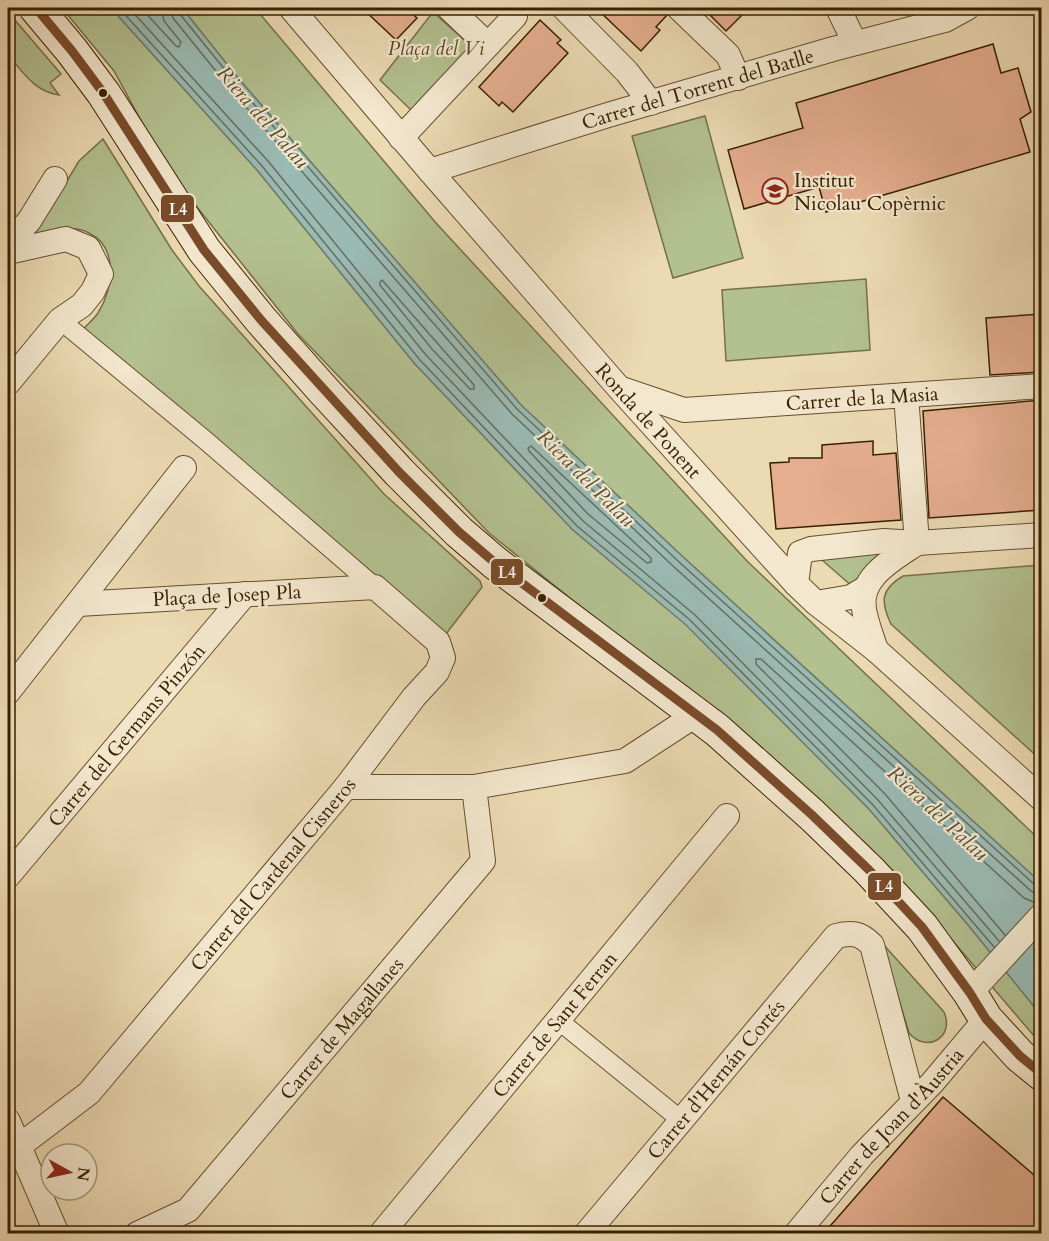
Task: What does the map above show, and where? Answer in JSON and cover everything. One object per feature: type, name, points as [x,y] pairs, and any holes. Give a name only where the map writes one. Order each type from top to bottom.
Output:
[{"type":"main road","points":[[36,8],[104,94],[204,250],[293,357],[366,437],[424,497],[494,562],[697,714],[812,814],[922,927],[978,1006],[1020,1056],[1041,1074]]},
{"type":"street","name":"Ronda de Ponent","points":[[291,8],[619,388],[663,434],[796,584],[816,603],[876,650],[1041,799]]},
{"type":"street","points":[[449,8],[488,45]]},
{"type":"street","points":[[564,8],[627,72],[651,103]]},
{"type":"street","points":[[679,8],[728,55],[738,78]]},
{"type":"street","points":[[838,8],[855,43]]},
{"type":"street","name":"Carrer del Torrent del Batlle","points":[[430,171],[855,43],[945,20],[967,8]]},
{"type":"street","points":[[401,138],[515,16]]},
{"type":"street","points":[[8,244],[28,221],[56,179]]},
{"type":"street","points":[[8,252],[66,239],[88,248],[101,274],[93,291],[82,305],[60,320],[8,383]]},
{"type":"street","points":[[60,320],[205,440],[375,587]]},
{"type":"street","name":"Carrer de la Masia","points":[[619,388],[684,410],[1041,386]]},
{"type":"street","points":[[906,395],[917,543]]},
{"type":"street","points":[[663,434],[664,425],[672,416],[684,410]]},
{"type":"street","points":[[8,692],[184,468]]},
{"type":"street","points":[[796,584],[800,553],[811,549],[884,541],[917,543],[1041,536]]},
{"type":"street","points":[[876,650],[863,608],[866,588],[876,573],[917,543]]},
{"type":"street","name":"Plaça de Josep Pla","points":[[78,604],[375,587]]},
{"type":"street","name":"Carrer del Cardenal Cisneros","points":[[18,1147],[89,1093],[346,787],[414,697],[437,672],[443,658],[438,642],[375,587]]},
{"type":"street","points":[[816,603],[834,602],[850,597],[866,588]]},
{"type":"street","name":"Carrer del Germans Pinzón","points":[[8,876],[245,594]]},
{"type":"street","points":[[346,787],[474,787],[625,761],[697,714]]},
{"type":"street","name":"Carrer de Magallanes","points":[[137,1233],[188,1210],[483,861],[474,787]]},
{"type":"street","name":"Carrer de Sant Ferran","points":[[381,1233],[727,816]]},
{"type":"street","name":"Carrer de Joan d'Àustria","points":[[796,1233],[862,1155],[939,1075],[978,1006],[996,963],[1041,915]]},
{"type":"street","name":"Carrer d'Hernán Cortés","points":[[586,1233],[836,936],[851,932],[872,945],[913,1101]]},
{"type":"street","points":[[558,1020],[681,1120]]},
{"type":"street","points":[[8,1121],[57,1233]]},
{"type":"green space","points":[[62,8],[111,8],[257,170],[415,364],[573,530],[686,624],[869,809],[1041,1015],[1041,1044],[952,940],[759,750],[489,533],[298,334],[169,172],[114,71]]},
{"type":"green space","points":[[182,8],[255,8],[436,223],[747,561],[1041,841],[1041,883],[682,556],[521,405],[238,78]]},
{"type":"green space","points":[[8,12],[61,74],[50,83],[59,95],[36,85],[8,55]]},
{"type":"green space","name":"Plaça del Vi","points":[[433,12],[472,47],[412,111],[380,80]]},
{"type":"green space","points":[[705,116],[743,258],[673,278],[632,136]]},
{"type":"green space","points":[[103,139],[172,250],[199,286],[384,494],[480,581],[482,587],[446,634],[82,330],[98,313],[107,293],[110,270],[105,249],[99,240],[83,230],[62,230],[34,235],[79,161]]},
{"type":"green space","points":[[866,279],[870,350],[726,361],[722,290]]},
{"type":"green space","points":[[886,551],[853,587],[822,560],[826,555]]},
{"type":"green space","points":[[1042,565],[1041,760],[891,624],[884,602],[890,586],[903,576]]},
{"type":"green space","points":[[882,943],[944,1012],[946,1029],[937,1040],[924,1042],[909,1033]]},
{"type":"water","name":"Riera del Palau","points":[[111,8],[182,8],[238,78],[521,405],[682,556],[1041,883],[1041,1015],[869,809],[686,625],[573,530],[415,364],[257,170]]},
{"type":"building","points":[[362,8],[406,8],[417,18],[396,40]]},
{"type":"building","points":[[596,8],[665,8],[667,15],[656,27],[660,30],[641,51]]},
{"type":"building","points":[[703,8],[749,8],[726,31]]},
{"type":"building","points":[[540,20],[561,40],[557,43],[568,53],[513,112],[502,102],[499,106],[479,87]]},
{"type":"building","points":[[993,44],[1001,73],[1018,68],[1031,112],[1020,119],[1030,152],[826,212],[819,187],[744,209],[728,150],[803,128],[796,103]]},
{"type":"building","points":[[1041,314],[1041,372],[990,375],[986,318]]},
{"type":"building","points":[[1041,400],[1041,510],[929,518],[923,411]]},
{"type":"building","points":[[873,441],[873,455],[896,453],[901,520],[776,529],[770,463],[789,462],[789,458],[822,458],[822,445]]},
{"type":"building","points":[[943,1097],[1041,1181],[1041,1233],[824,1233]]},
{"type":"transit line","name":"L4","points":[[36,8],[104,94],[204,250],[261,320],[399,472],[459,532],[494,562],[717,730],[812,815],[869,870],[922,927],[986,1019],[1020,1056],[1042,1074]]},
{"type":"place","name":"Institut Nicolau Copèrnic","points":[[775,191]]}]
